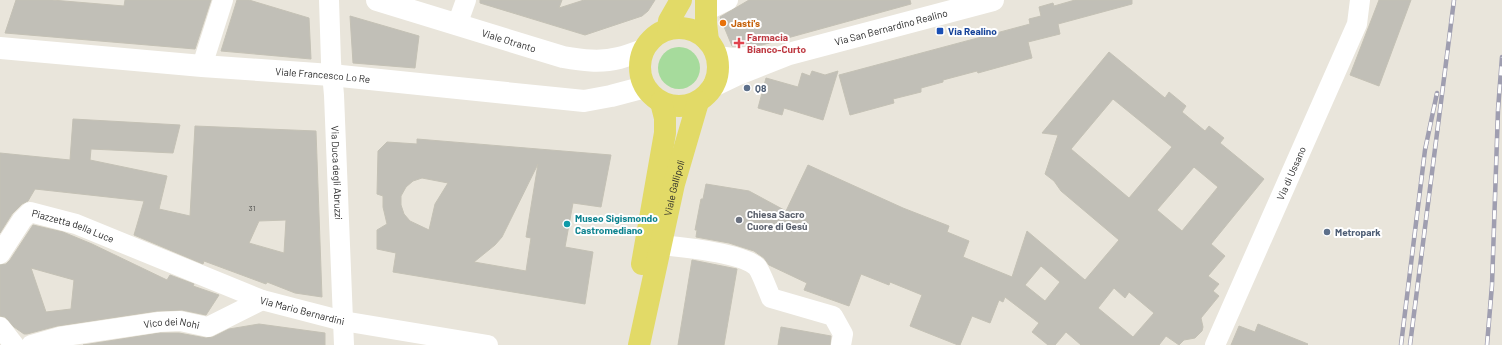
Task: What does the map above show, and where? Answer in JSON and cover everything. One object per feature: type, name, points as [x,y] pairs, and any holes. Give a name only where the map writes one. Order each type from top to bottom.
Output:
[{"type":"main road","points":[[668,29],[669,21],[681,0]]},
{"type":"main road","points":[[706,4],[718,72],[713,86],[707,95],[698,102],[680,107],[653,95],[640,76],[640,63],[643,50],[653,37],[668,29],[683,28],[697,32],[713,49]]},
{"type":"main road","name":"Viale Gallipoli","points":[[629,345],[665,133],[665,118],[653,95]]},
{"type":"main road","name":"Viale Gallipoli","points":[[639,345],[674,184],[698,102]]},
{"type":"street","points":[[202,66],[223,0]]},
{"type":"street","name":"Via Duca degli Abruzzi","points":[[329,0],[331,75],[334,95],[344,345]]},
{"type":"street","name":"Viale Otranto","points":[[377,0],[563,57],[598,61],[619,58],[643,50]]},
{"type":"street","points":[[457,25],[466,0]]},
{"type":"street","points":[[706,4],[714,7],[728,0]]},
{"type":"street","name":"Via San Bernardino Realino","points":[[713,86],[736,75],[789,54],[993,0]]},
{"type":"street","name":"Via di Ussano","points":[[1215,345],[1358,24],[1360,0]]},
{"type":"street","name":"Viale Francesco Lo Re","points":[[0,48],[202,66],[331,75],[584,101],[611,96],[653,95]]},
{"type":"street","name":"Via San Bernardino Realino","points":[[713,49],[733,59],[789,54]]},
{"type":"street","name":"Piazzetta della Luce","points":[[0,254],[22,220],[30,212],[76,224],[125,245]]},
{"type":"street","name":"Via Mario Bernardini","points":[[125,245],[262,300],[343,321],[488,345]]},
{"type":"street","points":[[661,245],[700,250],[742,258],[757,267],[771,298],[833,316],[843,334],[841,345]]},
{"type":"street","name":"Vico dei Nohi","points":[[32,345],[59,337],[159,322],[180,321],[208,327],[262,300]]},
{"type":"street","points":[[0,327],[14,345]]},
{"type":"green space","points":[[679,47],[694,53],[700,68],[694,83],[679,89],[664,83],[658,68],[664,53]]},
{"type":"building","points":[[16,0],[52,0],[124,6],[125,0],[211,0],[195,49],[5,33]]},
{"type":"building","points":[[237,0],[249,0],[309,18],[311,59],[221,51]]},
{"type":"building","points":[[480,0],[562,0],[559,8],[584,0],[655,0],[648,11],[642,16],[585,35],[480,3]]},
{"type":"building","points":[[749,0],[910,0],[911,4],[762,45],[732,46],[720,17]]},
{"type":"building","points":[[1075,0],[1132,0],[1132,4],[1058,24],[1060,34],[1028,42],[1032,58],[978,73],[977,71],[943,80],[943,82],[921,88],[921,92],[893,99],[894,103],[850,115],[839,75],[1030,24],[1029,19],[1041,16],[1039,7],[1053,3],[1054,6]]},
{"type":"building","points":[[1379,0],[1411,0],[1379,86],[1350,75]]},
{"type":"building","points":[[350,16],[419,36],[415,68],[353,63]]},
{"type":"building","points":[[1109,52],[1165,98],[1169,92],[1186,106],[1182,112],[1205,131],[1209,126],[1224,138],[1220,143],[1264,179],[1211,244],[1225,256],[1208,276],[1219,284],[1213,291],[1219,296],[1201,318],[1203,327],[1202,331],[1195,338],[1184,340],[1179,345],[1166,336],[1159,345],[1081,345],[1066,332],[1055,345],[1048,345],[1032,332],[1039,323],[1005,297],[1003,302],[999,300],[990,323],[972,316],[960,345],[958,345],[910,326],[922,295],[890,282],[889,285],[861,274],[849,306],[804,290],[807,283],[769,265],[764,258],[754,251],[729,243],[696,237],[697,230],[695,230],[701,199],[703,199],[706,184],[749,191],[786,211],[808,165],[903,208],[949,226],[947,232],[969,241],[963,257],[1012,277],[1027,231],[1085,280],[1119,240],[1061,191],[1054,181],[1045,174],[1058,135],[1042,133]],"holes":[[[1113,99],[1172,147],[1129,198],[1071,149]],[[1194,167],[1218,187],[1182,231],[1157,210]],[[1041,266],[1060,282],[1045,301],[1025,285]],[[1114,288],[1125,298],[1129,292],[1154,313],[1133,337],[1098,308]]]},
{"type":"building","points":[[812,71],[825,75],[838,71],[823,120],[784,108],[782,115],[758,108],[766,78],[798,87],[802,73],[810,76]]},
{"type":"building","points":[[73,119],[180,125],[173,153],[91,149],[90,160],[167,176],[159,209],[190,216],[195,126],[316,131],[322,297],[295,293],[204,261],[203,264],[134,235],[144,201],[35,189],[28,201],[22,204],[12,214],[0,233],[0,153],[70,160]],"holes":[[[286,220],[284,253],[249,243],[259,221]]]},
{"type":"building","points":[[417,139],[611,155],[601,207],[573,203],[565,247],[593,252],[585,304],[393,272],[396,253],[377,249],[377,230],[387,224],[383,207],[383,196],[377,194],[378,151],[387,142],[417,144]],"holes":[[[538,164],[526,237],[531,238],[526,271],[474,262],[495,245],[502,237]],[[422,178],[448,183],[435,204],[429,230],[410,221],[404,214],[401,205],[401,196],[406,187],[413,181]]]},
{"type":"building","points":[[33,225],[63,232],[92,244],[167,280],[170,275],[194,284],[193,286],[219,295],[206,315],[182,310],[157,311],[57,326],[24,334],[14,327],[5,317],[0,316],[0,265],[6,264]],"holes":[[[31,268],[74,280],[71,309],[46,312]]]},
{"type":"building","points":[[692,260],[737,269],[724,345],[678,345]]},
{"type":"building","points":[[259,324],[325,333],[325,345],[83,345],[160,333],[179,333],[206,338],[213,337],[229,329]]},
{"type":"building","points":[[1258,324],[1308,344],[1231,345],[1239,326],[1255,332]]},
{"type":"building","points":[[781,327],[831,336],[830,345],[778,345]]},
{"type":"railway","points":[[1410,345],[1454,0]]},
{"type":"railway","points":[[1487,345],[1492,285],[1498,110],[1502,57]]},
{"type":"railway","points":[[1401,345],[1425,150],[1437,93]]},
{"type":"place","name":"Jasti's","points":[[723,23]]},
{"type":"place","name":"Via Realino","points":[[940,31]]},
{"type":"place","name":"Farmacia Bianco-Curto","points":[[739,43]]},
{"type":"place","name":"Q8","points":[[747,88]]},
{"type":"place","name":"Chiesa Sacro Cuore di Gesù","points":[[739,220]]},
{"type":"place","name":"Museo Sigismondo Castromediano","points":[[567,224]]},
{"type":"place","name":"Metropark","points":[[1327,232]]}]
